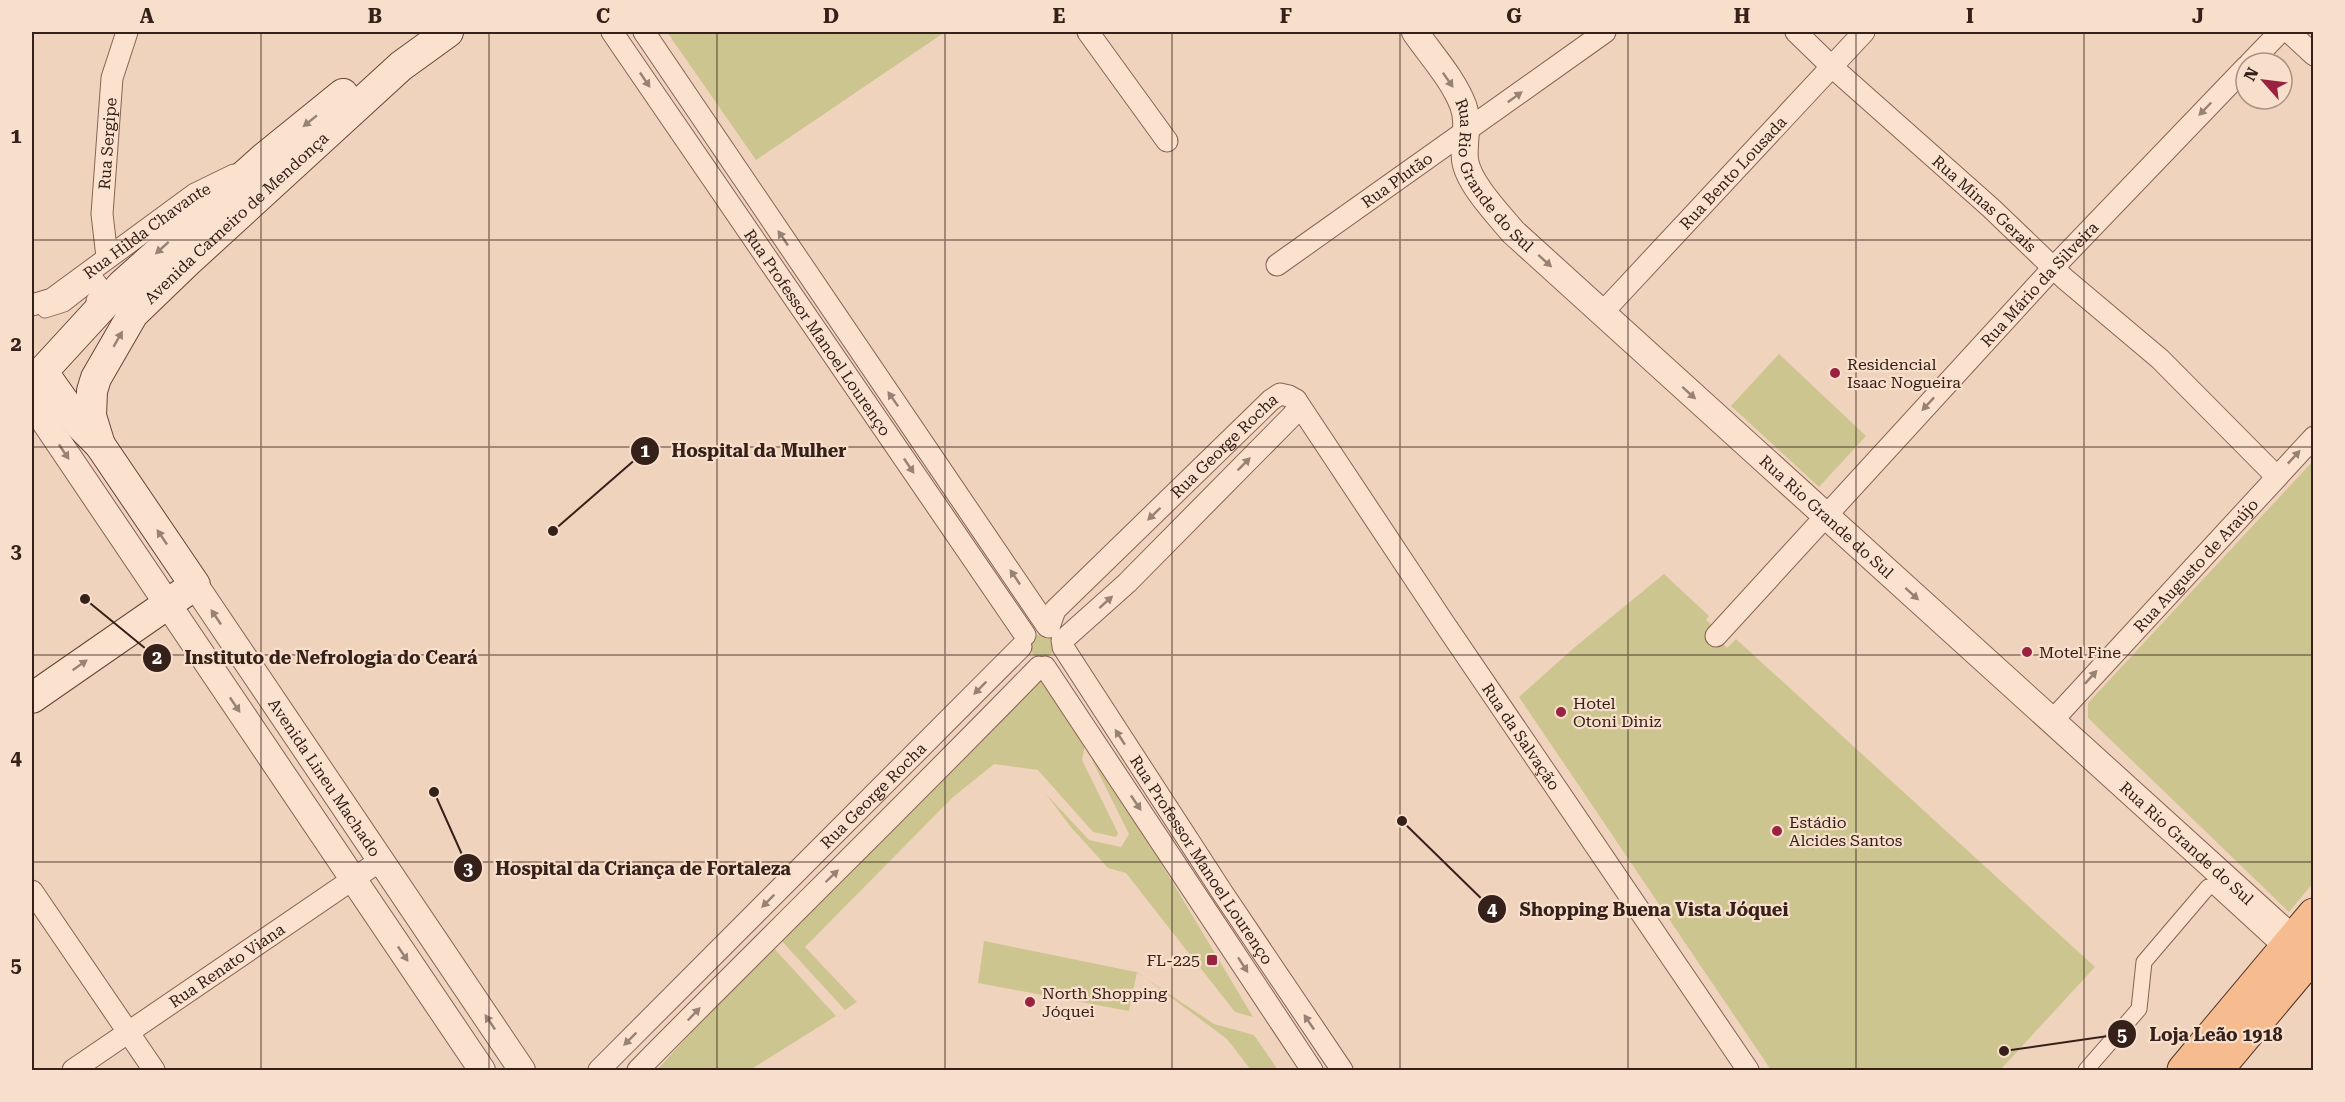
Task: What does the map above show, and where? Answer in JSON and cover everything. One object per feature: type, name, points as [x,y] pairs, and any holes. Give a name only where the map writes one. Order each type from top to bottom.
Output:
[{"type":"main road","name":"Avenida Carneiro de Mendonça","points":[[35,375],[122,285],[264,158],[421,32]]},
{"type":"main road","name":"Avenida Carneiro de Mendonça","points":[[100,445],[91,416],[92,391],[96,378],[132,314],[401,66],[448,32]]},
{"type":"main road","name":"Avenida Lineu Machado","points":[[35,375],[100,445],[195,585]]},
{"type":"main road","points":[[32,698],[195,585]]},
{"type":"main road","points":[[2184,1071],[2308,941]]},
{"type":"main road","points":[[2216,1071],[2308,941]]},
{"type":"street","name":"Rua Sergipe","points":[[107,257],[102,214],[112,78],[127,32]]},
{"type":"street","name":"Rua Professor Manoel Lourenço","points":[[612,32],[1023,641]]},
{"type":"street","name":"Rua Professor Manoel Lourenço","points":[[644,32],[1055,635],[1222,892],[1342,1071]]},
{"type":"street","points":[[1088,32],[1167,141]]},
{"type":"street","name":"Rua Rio Grande do Sul","points":[[1415,32],[1463,105],[1467,131],[1466,166],[1482,194],[1513,232],[2052,721],[2308,941]]},
{"type":"street","name":"Rua Plutão","points":[[1277,265],[1605,32]]},
{"type":"street","name":"Rua Minas Gerais","points":[[1796,32],[1991,208],[2053,268],[2160,358],[2276,476]]},
{"type":"street","name":"Rua Bento Lousada","points":[[1602,313],[1864,32]]},
{"type":"street","points":[[2262,51],[2280,32]]},
{"type":"street","points":[[2289,32],[2313,55]]},
{"type":"street","name":"Rua Mário da Silveira","points":[[1716,636],[2053,268],[2234,79]]},
{"type":"street","name":"Rua Hilda Chavante","points":[[32,305],[52,299],[195,194],[264,158]]},
{"type":"street","points":[[32,315],[64,304],[96,279],[104,289],[35,375]]},
{"type":"street","name":"Rua George Rocha","points":[[1280,394],[1296,400],[1297,409],[1292,416],[1126,583],[1055,635],[1055,610],[1271,400],[1280,394]]},
{"type":"street","name":"Rua da Salvação","points":[[1296,400],[1748,1071]]},
{"type":"street","name":"Avenida Lineu Machado","points":[[32,403],[482,1071]]},
{"type":"street","name":"Rua Augusto de Araújo","points":[[2052,721],[2313,437]]},
{"type":"street","name":"Avenida Lineu Machado","points":[[195,585],[522,1071]]},
{"type":"street","points":[[1034,627],[1055,635],[1056,662],[1042,667],[1034,666],[1025,658],[1023,641],[1034,627]]},
{"type":"street","name":"Rua George Rocha","points":[[599,1071],[1023,641]]},
{"type":"street","name":"Rua Professor Manoel Lourenço","points":[[1042,667],[1312,1071]]},
{"type":"street","name":"Rua George Rocha","points":[[638,1071],[770,936],[1042,667]]},
{"type":"street","points":[[315,822],[341,803]]},
{"type":"street","name":"Rua Renato Viana","points":[[73,1071],[381,860]]},
{"type":"street","points":[[2086,1071],[2139,1009],[2144,962],[2208,887],[2215,886],[2275,942],[2276,950],[2173,1071]]},
{"type":"street","points":[[32,891],[154,1071]]},
{"type":"street","points":[[381,922],[409,902]]},
{"type":"street","points":[[2234,1071],[2295,997],[2308,941]]},
{"type":"shaded area","points":[[667,32],[945,32],[756,160]]},
{"type":"shaded area","points":[[1779,354],[1866,436],[1819,487],[1731,406]]},
{"type":"shaded area","points":[[2313,461],[2313,883],[2289,912],[2088,718],[2088,703]]},
{"type":"shaded area","name":"Estádio Alcides Santos","points":[[1664,574],[1709,616],[1706,620],[1714,627],[1711,631],[1727,648],[1736,639],[2095,967],[2000,1070],[1771,1070],[1519,697],[1575,647]]},
{"type":"shaded area","points":[[1042,634],[1051,637],[1054,646],[1051,655],[1042,658],[1033,655],[1030,646],[1033,637]]},
{"type":"shaded area","points":[[1044,676],[1086,739],[1082,760],[1118,833],[1116,837],[1093,832],[1038,770],[994,764],[952,798],[805,947],[857,1002],[845,1010],[779,938]]},
{"type":"shaded area","points":[[1094,751],[1253,1017],[1235,1012],[1126,873],[1108,868],[1070,826],[1046,794],[1089,840],[1121,847],[1129,834],[1092,760]]},
{"type":"shaded area","points":[[984,941],[1136,972],[1129,1011],[978,983]]},
{"type":"shaded area","points":[[771,945],[836,1016],[750,1070],[657,1070]]},
{"type":"shaded area","points":[[1146,978],[1214,1024],[1254,1035],[1278,1070],[1251,1070],[1227,1039]]},
{"type":"place","name":"Residencial Isaac Nogueira","points":[[1835,373]]},
{"type":"place","name":"Hospital da Mulher","points":[[553,531]]},
{"type":"place","name":"Instituto de Nefrologia do Ceará","points":[[85,599]]},
{"type":"place","name":"Motel Fine","points":[[2027,652]]},
{"type":"place","name":"Hotel Otoni Diniz","points":[[1561,712]]},
{"type":"place","name":"Hospital da Criança de Fortaleza","points":[[434,792]]},
{"type":"place","name":"Shopping Buena Vista Jóquei","points":[[1402,821]]},
{"type":"place","name":"Estádio Alcides Santos","points":[[1777,831]]},
{"type":"place","name":"FL-225","points":[[1212,960]]},
{"type":"place","name":"North Shopping Jóquei","points":[[1030,1002]]},
{"type":"place","name":"Loja Leão 1918","points":[[2004,1051]]}]
